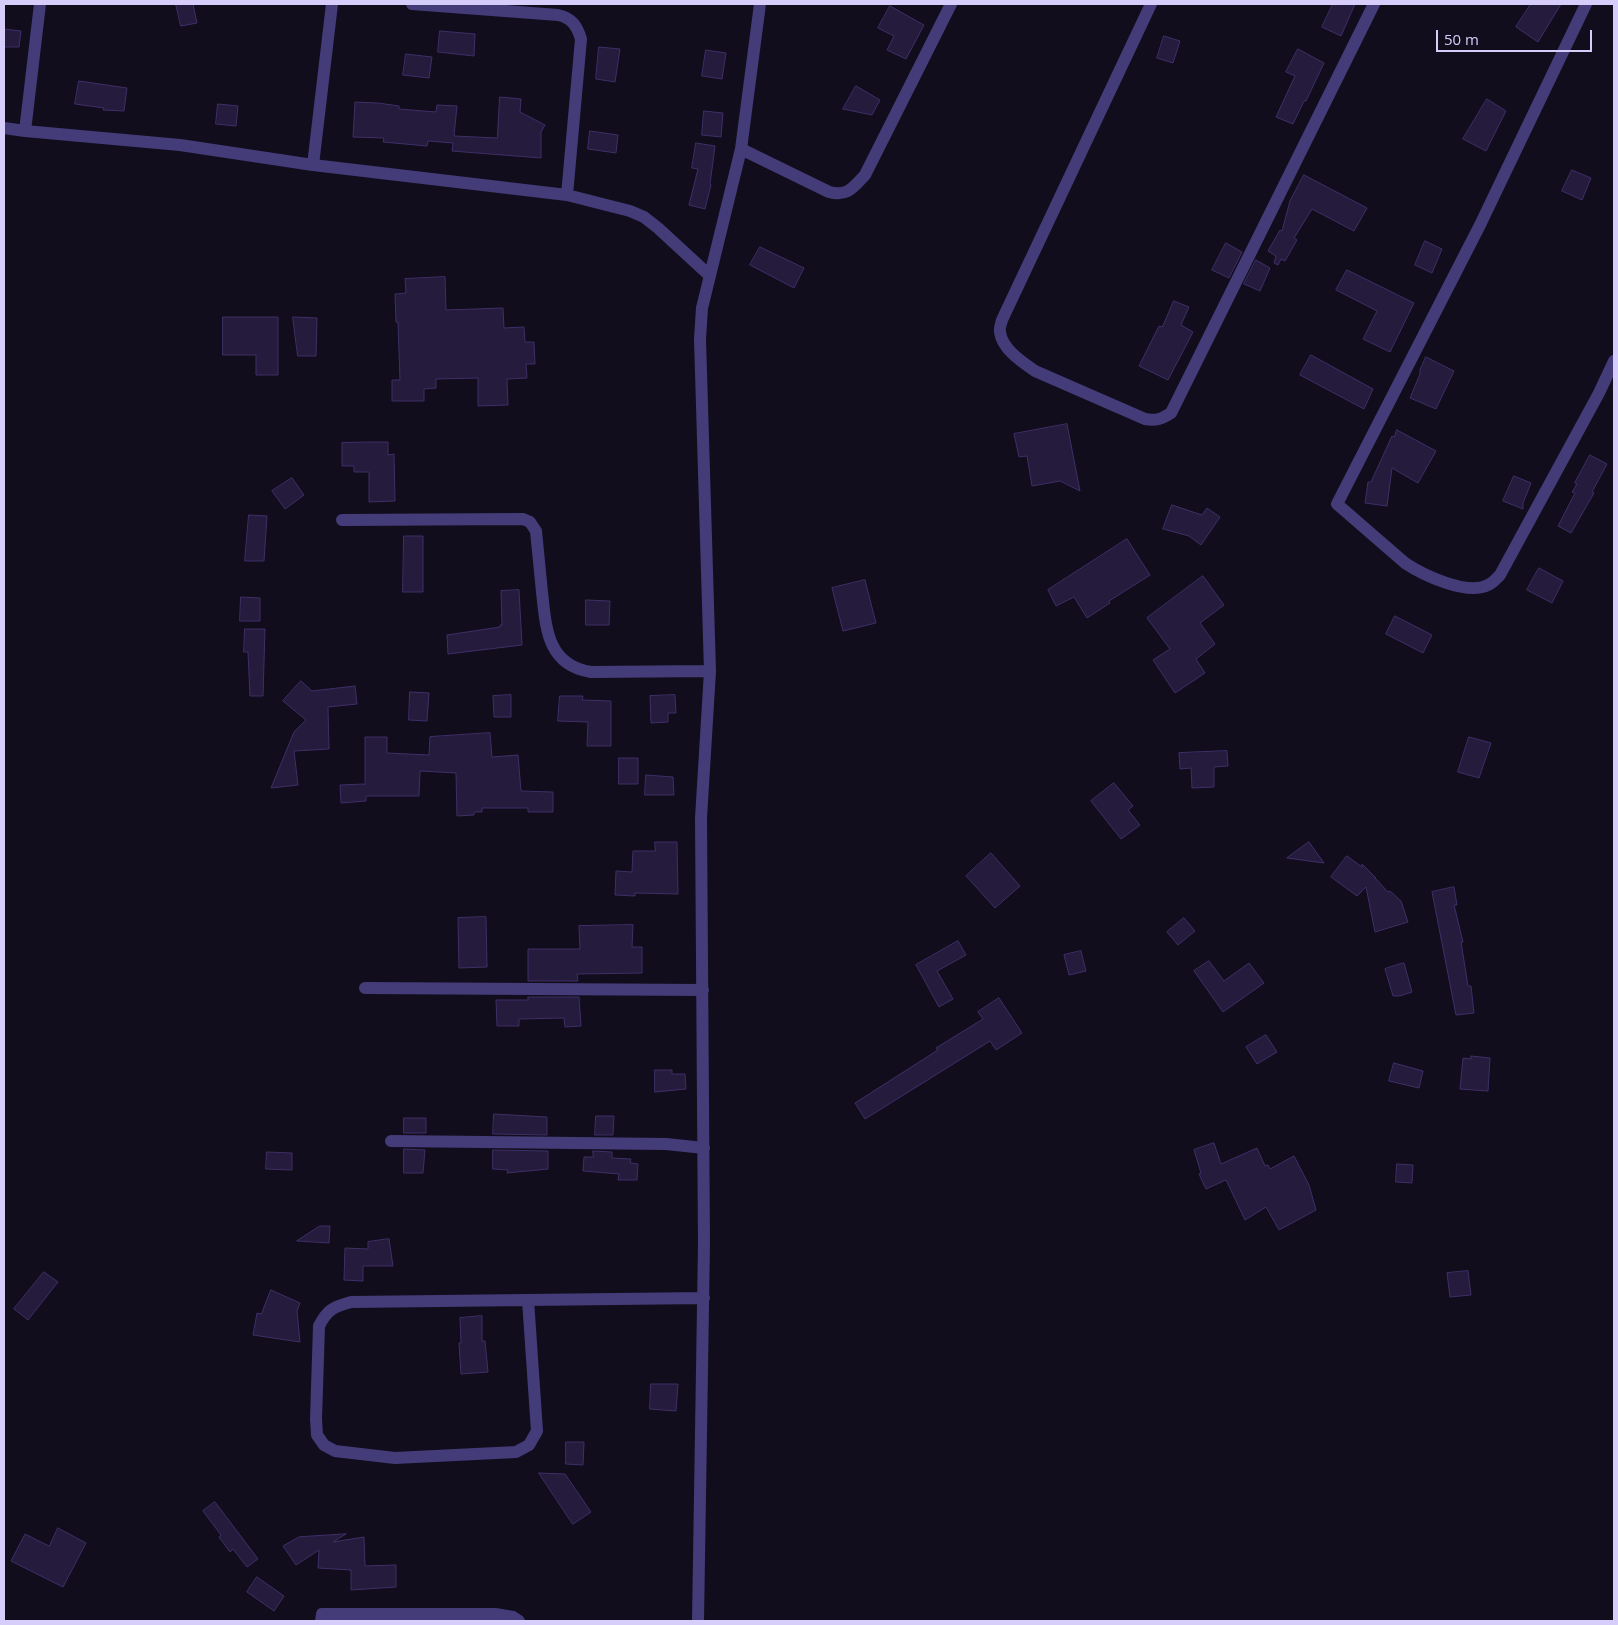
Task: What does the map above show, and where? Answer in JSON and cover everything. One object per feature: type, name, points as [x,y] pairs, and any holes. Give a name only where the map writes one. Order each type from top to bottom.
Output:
[{"type":"street","points":[[25,132],[40,4]]},
{"type":"street","points":[[313,165],[332,4]]},
{"type":"street","points":[[412,4],[558,14],[566,16],[574,22],[581,39],[567,195]]},
{"type":"street","points":[[698,1621],[704,1298],[701,818],[710,672],[700,339],[702,308],[709,275],[741,149],[760,4]]},
{"type":"street","points":[[741,149],[829,192],[838,195],[849,191],[865,175],[950,4]]},
{"type":"street","points":[[1152,4],[1002,320],[999,332],[1010,351],[1021,362],[1034,370],[1145,419],[1154,421],[1171,413],[1374,4]]},
{"type":"street","points":[[1586,4],[1480,225],[1337,504],[1405,563],[1418,571],[1454,585],[1468,588],[1487,586],[1500,575],[1599,393],[1614,361]]},
{"type":"street","points":[[4,128],[25,132],[180,145],[313,165],[567,195],[630,211],[644,217],[709,275]]},
{"type":"street","points":[[342,520],[523,519],[530,522],[536,531],[546,626],[550,642],[560,658],[568,665],[590,672],[710,672]]},
{"type":"street","points":[[365,988],[703,990]]},
{"type":"street","points":[[391,1141],[666,1144],[704,1148]]},
{"type":"street","points":[[528,1300],[537,1431],[529,1444],[516,1452],[396,1458],[335,1451],[324,1445],[317,1434],[316,1419],[319,1326],[326,1313],[338,1305],[351,1302],[704,1298]]},
{"type":"street","points":[[321,1621],[322,1614],[495,1614],[519,1621]]},
{"type":"building","points":[[176,4],[193,4],[197,23],[181,26]]},
{"type":"building","points":[[1333,4],[1355,4],[1341,36],[1322,27]]},
{"type":"building","points":[[1531,4],[1561,4],[1538,42],[1516,27]]},
{"type":"building","points":[[890,6],[924,25],[906,59],[887,50],[894,36],[878,28]]},
{"type":"building","points":[[4,29],[21,31],[19,47],[4,47]]},
{"type":"building","points":[[440,31],[475,34],[474,56],[438,52]]},
{"type":"building","points":[[1164,36],[1180,41],[1173,63],[1157,58]]},
{"type":"building","points":[[599,47],[620,49],[615,82],[596,79]]},
{"type":"building","points":[[1298,49],[1324,63],[1293,124],[1276,117],[1295,76],[1286,72]]},
{"type":"building","points":[[706,50],[726,53],[722,79],[702,76]]},
{"type":"building","points":[[406,54],[432,57],[429,78],[403,75]]},
{"type":"building","points":[[79,81],[127,88],[124,111],[103,110],[104,108],[75,104]]},
{"type":"building","points":[[856,86],[880,100],[872,115],[843,109]]},
{"type":"building","points":[[500,97],[521,99],[520,112],[545,125],[541,132],[541,158],[452,151],[453,143],[428,141],[427,146],[383,142],[384,138],[353,137],[355,102],[378,103],[399,106],[399,109],[436,112],[437,105],[457,106],[454,136],[497,138]]},
{"type":"building","points":[[1487,99],[1506,111],[1486,151],[1463,139]]},
{"type":"building","points":[[218,104],[238,106],[236,126],[216,124]]},
{"type":"building","points":[[704,111],[723,113],[721,137],[702,135]]},
{"type":"building","points":[[590,131],[618,135],[616,153],[588,149]]},
{"type":"building","points":[[696,143],[715,146],[711,185],[705,209],[689,205],[698,169],[692,168]]},
{"type":"building","points":[[1572,170],[1591,178],[1582,200],[1562,191]]},
{"type":"building","points":[[1304,175],[1367,208],[1354,231],[1312,209],[1294,238],[1297,240],[1285,261],[1281,259],[1278,265],[1274,263],[1276,256],[1268,251],[1280,230],[1282,231],[1290,201]]},
{"type":"building","points":[[1425,241],[1442,249],[1432,273],[1415,265]]},
{"type":"building","points":[[1226,243],[1242,252],[1229,278],[1212,270]]},
{"type":"building","points":[[760,247],[804,268],[794,288],[750,265]]},
{"type":"building","points":[[1256,260],[1270,268],[1260,291],[1244,284]]},
{"type":"building","points":[[1347,270],[1414,303],[1390,352],[1363,339],[1377,311],[1336,290]]},
{"type":"building","points":[[445,277],[446,310],[503,308],[504,328],[524,327],[525,342],[534,342],[535,364],[526,364],[527,378],[507,379],[508,405],[478,406],[478,378],[436,379],[436,388],[424,389],[424,401],[392,401],[392,380],[400,380],[395,294],[406,293],[405,279]]},
{"type":"building","points":[[1174,301],[1189,307],[1181,325],[1193,332],[1168,380],[1139,366],[1159,326],[1162,327]]},
{"type":"building","points":[[223,317],[278,317],[278,375],[256,375],[256,355],[223,355]]},
{"type":"building","points":[[293,317],[317,318],[316,356],[298,356]]},
{"type":"building","points":[[1311,355],[1373,389],[1364,409],[1300,375]]},
{"type":"building","points":[[1426,357],[1454,371],[1436,409],[1410,398]]},
{"type":"building","points":[[1067,424],[1080,491],[1060,481],[1032,486],[1027,456],[1019,457],[1014,434]]},
{"type":"building","points":[[1397,430],[1436,451],[1418,483],[1392,468],[1387,506],[1365,503],[1368,482],[1371,482],[1392,436],[1394,437]]},
{"type":"building","points":[[388,442],[388,455],[394,454],[395,501],[369,502],[369,472],[354,472],[354,466],[342,466],[342,443]]},
{"type":"building","points":[[1590,455],[1607,464],[1592,492],[1594,493],[1571,533],[1558,526],[1575,493],[1572,492],[1577,484],[1575,483]]},
{"type":"building","points":[[1514,476],[1531,483],[1523,503],[1523,509],[1503,501]]},
{"type":"building","points":[[292,478],[304,495],[285,509],[272,491]]},
{"type":"building","points":[[1172,505],[1202,515],[1207,508],[1220,517],[1201,545],[1189,536],[1163,529]]},
{"type":"building","points":[[249,515],[267,516],[264,561],[245,561]]},
{"type":"building","points":[[404,536],[423,536],[423,592],[403,592]]},
{"type":"building","points":[[1127,539],[1150,575],[1109,601],[1110,603],[1087,618],[1074,597],[1056,606],[1048,590]]},
{"type":"building","points":[[1539,568],[1563,581],[1552,603],[1527,590]]},
{"type":"building","points":[[1203,576],[1224,605],[1200,623],[1215,644],[1196,659],[1205,673],[1175,693],[1153,660],[1170,649],[1147,618]]},
{"type":"building","points":[[865,580],[876,623],[843,631],[832,588]]},
{"type":"building","points":[[519,590],[522,645],[448,654],[447,635],[500,627],[502,625],[501,591]]},
{"type":"building","points":[[241,597],[260,598],[260,621],[240,621]]},
{"type":"building","points":[[586,600],[610,601],[609,625],[586,625]]},
{"type":"building","points":[[1395,616],[1432,635],[1423,653],[1386,634]]},
{"type":"building","points":[[245,629],[265,629],[263,696],[250,696],[248,652],[244,652]]},
{"type":"building","points":[[301,681],[312,691],[355,686],[357,704],[328,707],[329,749],[294,751],[298,785],[271,788],[294,732],[306,720],[283,701]]},
{"type":"building","points":[[410,692],[429,693],[427,721],[409,720]]},
{"type":"building","points":[[511,695],[511,717],[494,717],[493,696]]},
{"type":"building","points":[[675,695],[676,713],[668,713],[668,722],[651,723],[650,696]]},
{"type":"building","points":[[560,696],[583,696],[582,700],[611,701],[611,746],[587,746],[588,722],[558,721]]},
{"type":"building","points":[[490,733],[492,757],[518,755],[521,791],[553,792],[553,812],[528,812],[528,808],[482,808],[482,812],[474,812],[474,815],[457,816],[456,773],[420,771],[419,796],[366,796],[366,801],[341,803],[340,785],[365,785],[365,737],[387,737],[387,753],[429,755],[430,737]]},
{"type":"building","points":[[1469,737],[1491,743],[1479,778],[1458,772]]},
{"type":"building","points":[[1227,751],[1228,766],[1214,767],[1214,787],[1192,788],[1191,768],[1180,769],[1179,753]]},
{"type":"building","points":[[619,758],[638,758],[638,784],[619,784]]},
{"type":"building","points":[[646,775],[673,777],[674,795],[645,795]]},
{"type":"building","points":[[1114,783],[1133,806],[1128,810],[1140,825],[1121,839],[1091,801]]},
{"type":"building","points":[[655,842],[677,842],[678,894],[635,893],[635,896],[615,895],[616,871],[632,872],[633,851],[655,851]]},
{"type":"building","points":[[1309,842],[1324,863],[1287,858]]},
{"type":"building","points":[[991,853],[1020,886],[995,908],[966,876]]},
{"type":"building","points":[[1347,856],[1362,867],[1362,864],[1388,892],[1390,891],[1401,901],[1408,922],[1375,932],[1366,887],[1357,896],[1331,877]]},
{"type":"building","points":[[1454,887],[1457,905],[1454,905],[1463,942],[1461,942],[1468,986],[1471,986],[1474,1013],[1456,1015],[1432,892]]},
{"type":"building","points":[[486,917],[487,967],[459,968],[458,918]]},
{"type":"building","points":[[1184,918],[1195,931],[1178,945],[1167,932]]},
{"type":"building","points":[[633,925],[632,947],[642,947],[642,973],[577,974],[578,981],[528,981],[528,949],[580,949],[579,926]]},
{"type":"building","points":[[958,941],[966,955],[937,971],[953,999],[939,1007],[916,965]]},
{"type":"building","points":[[1081,951],[1086,971],[1069,975],[1064,955]]},
{"type":"building","points":[[1209,961],[1224,981],[1249,963],[1264,983],[1223,1012],[1194,971]]},
{"type":"building","points":[[1404,963],[1412,992],[1393,996],[1385,969]]},
{"type":"building","points":[[528,997],[579,997],[581,1026],[565,1027],[564,1018],[519,1019],[519,1026],[497,1026],[496,1000],[528,1000]]},
{"type":"building","points":[[999,998],[1022,1033],[996,1050],[990,1041],[865,1119],[855,1103],[938,1050],[936,1048],[983,1019],[978,1012]]},
{"type":"building","points":[[1266,1035],[1277,1052],[1257,1064],[1246,1047]]},
{"type":"building","points":[[1471,1056],[1490,1058],[1488,1091],[1460,1089],[1463,1058],[1471,1059]]},
{"type":"building","points":[[1394,1063],[1423,1071],[1419,1088],[1389,1081]]},
{"type":"building","points":[[655,1070],[672,1070],[672,1074],[685,1074],[686,1089],[655,1092]]},
{"type":"building","points":[[494,1114],[547,1117],[547,1135],[493,1134]]},
{"type":"building","points":[[596,1116],[614,1116],[613,1135],[595,1135]]},
{"type":"building","points":[[404,1118],[426,1118],[426,1133],[404,1133]]},
{"type":"building","points":[[1214,1143],[1221,1164],[1257,1148],[1265,1166],[1268,1165],[1270,1169],[1294,1156],[1309,1185],[1316,1210],[1279,1230],[1266,1207],[1245,1220],[1226,1180],[1206,1189],[1199,1174],[1201,1173],[1194,1150]]},
{"type":"building","points":[[404,1149],[425,1150],[423,1173],[404,1173]]},
{"type":"building","points":[[493,1150],[548,1151],[548,1169],[507,1173],[508,1170],[493,1169]]},
{"type":"building","points":[[593,1151],[612,1152],[612,1158],[631,1159],[630,1163],[638,1164],[637,1180],[618,1180],[619,1174],[583,1171],[584,1157],[593,1157]]},
{"type":"building","points":[[267,1152],[292,1153],[292,1170],[266,1169]]},
{"type":"building","points":[[1397,1164],[1413,1165],[1412,1183],[1396,1182]]},
{"type":"building","points":[[320,1226],[330,1226],[329,1243],[297,1241]]},
{"type":"building","points":[[389,1239],[393,1266],[363,1266],[363,1281],[344,1280],[345,1248],[368,1249],[368,1242]]},
{"type":"building","points":[[1468,1271],[1471,1295],[1450,1297],[1447,1273]]},
{"type":"building","points":[[44,1272],[58,1282],[28,1320],[14,1309]]},
{"type":"building","points":[[271,1290],[300,1303],[297,1311],[300,1342],[253,1335],[257,1313],[261,1314]]},
{"type":"building","points":[[482,1316],[482,1341],[485,1341],[488,1372],[461,1374],[460,1318]]},
{"type":"building","points":[[651,1384],[678,1384],[676,1411],[650,1409]]},
{"type":"building","points":[[566,1442],[584,1442],[583,1465],[566,1464]]},
{"type":"building","points":[[539,1473],[565,1474],[591,1512],[573,1524]]},
{"type":"building","points":[[215,1502],[258,1559],[247,1567],[233,1549],[230,1552],[219,1537],[221,1535],[203,1511]]},
{"type":"building","points":[[58,1528],[86,1543],[63,1587],[11,1561],[25,1534],[49,1546]]},
{"type":"building","points":[[346,1534],[333,1542],[364,1537],[365,1566],[396,1565],[396,1587],[351,1590],[351,1570],[318,1568],[319,1550],[296,1565],[283,1546],[299,1537]]},
{"type":"building","points":[[257,1577],[284,1596],[274,1611],[247,1592]]}]
